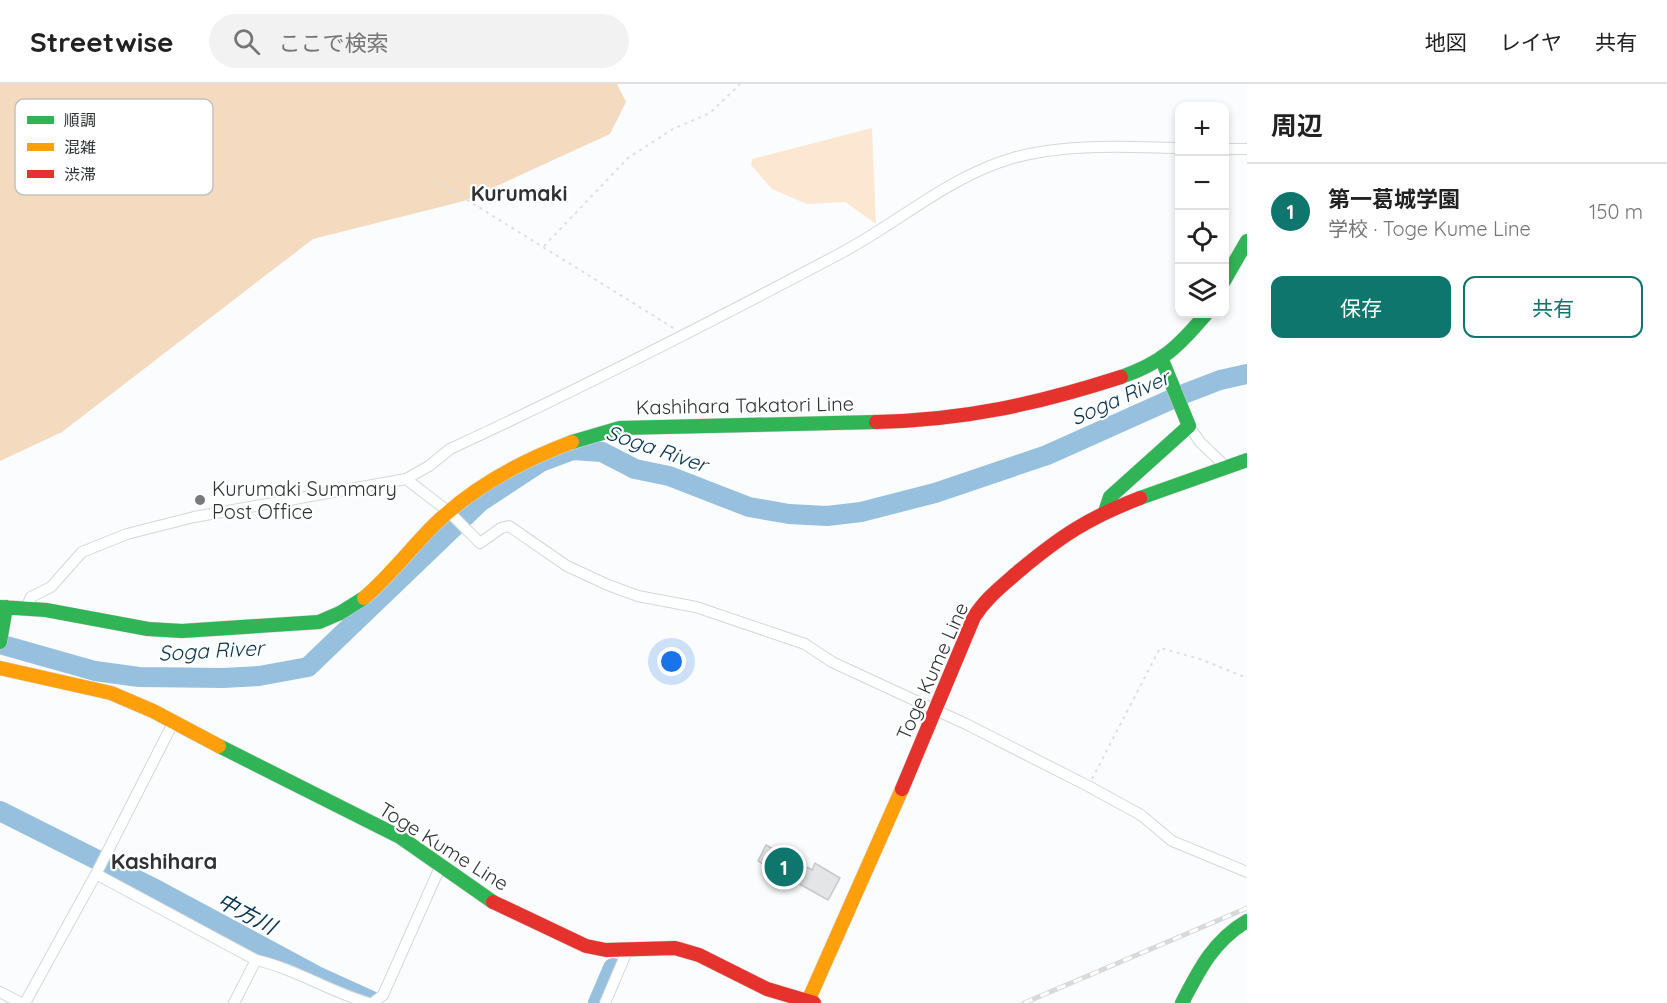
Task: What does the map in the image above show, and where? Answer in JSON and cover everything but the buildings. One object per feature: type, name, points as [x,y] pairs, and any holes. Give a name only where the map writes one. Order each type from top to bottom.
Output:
[{"type":"main road","points":[[1229,272],[1247,241]]},
{"type":"main road","name":"Kashihara Takatori Line","points":[[4,611],[46,609],[148,628],[182,631],[319,622],[338,616],[362,602],[449,512],[493,479],[532,457],[575,439],[620,428],[925,421],[969,415],[1045,400],[1165,366],[1203,318]]},
{"type":"main road","points":[[1105,512],[1110,497],[1187,423],[1165,366]]},
{"type":"main road","name":"Toge Kume Line","points":[[0,668],[117,695],[139,703],[173,723],[400,837],[486,898],[586,946],[606,950],[675,948],[699,956],[767,988],[809,1002],[936,711],[974,617],[985,600],[1061,536],[1105,512],[1247,460]]},
{"type":"main road","points":[[0,642],[4,611]]},
{"type":"main road","points":[[1182,1003],[1219,940],[1232,928],[1247,921]]},
{"type":"street","points":[[26,609],[31,597],[51,587],[82,552],[127,534],[194,517],[406,479],[429,466],[450,449],[620,369],[862,242],[945,189],[975,173],[1034,153],[1092,147],[1175,148]]},
{"type":"street","points":[[1229,149],[1247,149]]},
{"type":"street","points":[[1187,423],[1200,442],[1226,467]]},
{"type":"street","points":[[406,479],[449,512],[480,543],[501,528],[509,526],[567,566],[608,585],[638,596],[696,607],[792,639],[832,662],[1088,786],[1141,815],[1172,841],[1247,872]]},
{"type":"street","points":[[0,992],[23,1003],[96,874],[173,723]]},
{"type":"street","points":[[96,874],[256,960],[279,965],[371,1003],[383,995],[441,865]]},
{"type":"street","points":[[605,1003],[628,949]]},
{"type":"street","points":[[234,1003],[256,960]]},
{"type":"path","points":[[544,246],[628,158],[673,129],[710,113],[740,84]]},
{"type":"path","points":[[435,180],[685,335]]},
{"type":"path","points":[[1088,786],[1160,648],[1200,659],[1247,678]]},
{"type":"shaded area","points":[[0,84],[617,84],[626,102],[610,134],[464,201],[313,239],[62,432],[0,461]]},
{"type":"shaded area","points":[[872,128],[876,224],[845,202],[807,204],[772,189],[751,165],[752,159]]},
{"type":"waterway","name":"Soga River","points":[[0,644],[95,671],[139,677],[259,676],[308,667],[480,502],[541,462],[573,450],[602,452],[635,469],[669,476],[749,507],[789,514],[827,516],[861,512],[935,493],[1047,455],[1181,395],[1220,380],[1247,374]]},
{"type":"waterway","name":"中方川","points":[[0,811],[159,891],[317,976],[372,1001]]},
{"type":"waterway","name":"中方川","points":[[598,1003],[613,968]]},
{"type":"railway","points":[[1024,1003],[1247,908]]},
{"type":"traffic: fast","points":[[1229,272],[1247,241]]},
{"type":"traffic: fast","points":[[1121,377],[1148,366],[1169,352],[1202,318]]},
{"type":"traffic: fast","points":[[1105,512],[1110,497],[1189,426],[1162,360]]},
{"type":"traffic: fast","points":[[572,442],[620,428],[876,422]]},
{"type":"traffic: fast","points":[[1140,498],[1247,460]]},
{"type":"traffic: fast","points":[[0,607],[46,610],[148,629],[182,631],[319,622],[340,613],[364,598]]},
{"type":"traffic: fast","points":[[0,642],[6,607]]},
{"type":"traffic: fast","points":[[219,746],[400,837],[493,902]]},
{"type":"traffic: fast","points":[[1182,1003],[1208,957],[1225,937],[1247,921]]},
{"type":"traffic: slow","points":[[364,598],[383,581],[434,525],[465,498],[516,466],[572,442]]},
{"type":"traffic: slow","points":[[0,668],[111,693],[153,711],[219,746]]},
{"type":"traffic: slow","points":[[808,1001],[902,789]]},
{"type":"traffic: jam","points":[[876,422],[940,418],[1000,409],[1030,403],[1121,377]]},
{"type":"traffic: jam","points":[[902,789],[974,617],[984,604],[1019,571],[1062,538],[1105,513],[1140,498]]},
{"type":"traffic: jam","points":[[493,902],[586,946],[606,950],[675,948],[699,955],[767,989],[814,1003]]},
{"type":"place","name":"Kurumaki Summary Post Office","points":[[200,500]]},
{"type":"place","name":"第一葛城学園","points":[[784,867]]},
{"type":"district","name":"Kurumaki","points":[[519,193]]},
{"type":"district","name":"Kashihara","points":[[164,861]]}]
